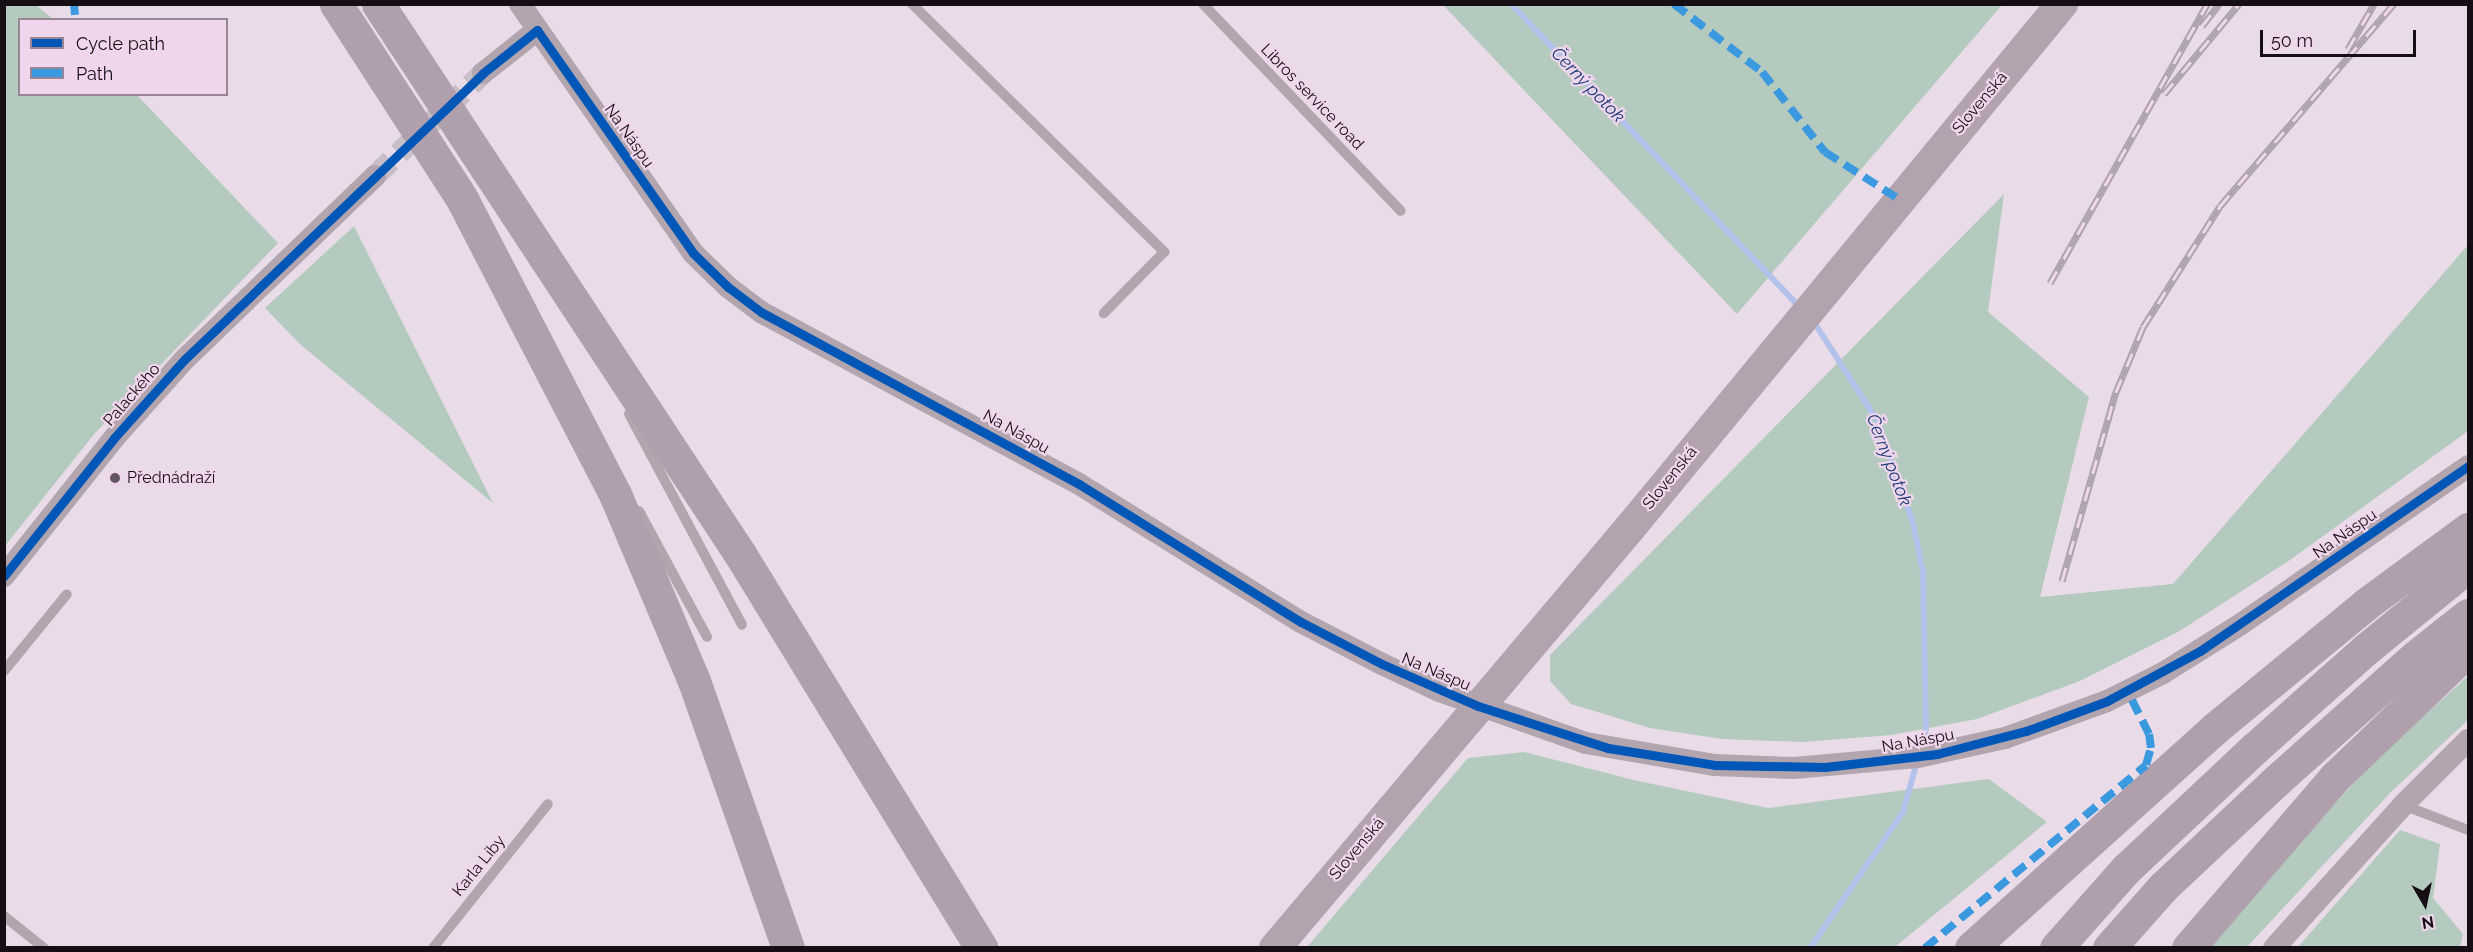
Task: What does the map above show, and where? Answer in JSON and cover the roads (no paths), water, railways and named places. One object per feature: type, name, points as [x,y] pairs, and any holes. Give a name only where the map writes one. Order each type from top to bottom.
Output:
[{"type":"highway","points":[[336,4],[439,163],[490,250],[643,555],[694,681],[788,948]]},
{"type":"highway","points":[[378,4],[526,234],[740,554],[981,948]]},
{"type":"highway","points":[[1971,948],[2214,729],[2366,604],[2469,529]]},
{"type":"highway","points":[[2056,948],[2126,869],[2256,747],[2366,649],[2469,566]]},
{"type":"highway","points":[[2109,948],[2162,888],[2277,780],[2415,657],[2469,615]]},
{"type":"highway","points":[[2188,948],[2334,778],[2469,650]]},
{"type":"street","name":"Na Náspu","points":[[520,4],[693,253],[745,301],[1079,484],[1301,622],[1392,669],[1478,706],[1586,743],[1673,760],[1755,768],[1850,766],[1971,747],[2068,716],[2163,673],[2241,624],[2469,466]]},
{"type":"street","name":"Slovenská","points":[[1275,948],[2062,4]]},
{"type":"street","points":[[483,73],[537,30]]},
{"type":"street","name":"Palackého","points":[[4,576],[151,395],[298,248],[375,176]]},
{"type":"street","points":[[2274,948],[2403,805],[2469,740]]},
{"type":"lane","points":[[912,4],[1164,252],[1104,313]]},
{"type":"lane","name":"Libros service road","points":[[1203,4],[1401,211]]},
{"type":"lane","points":[[526,234],[607,375]]},
{"type":"lane","points":[[490,250],[602,444],[707,637]]},
{"type":"lane","points":[[624,406],[742,625]]},
{"type":"lane","points":[[4,671],[67,594]]},
{"type":"lane","name":"Karla Líby","points":[[433,948],[548,804]]},
{"type":"lane","points":[[2403,805],[2469,830]]},
{"type":"lane","points":[[4,916],[44,948]]},
{"type":"waterway","name":"Černý potok","points":[[1511,4],[1801,308]]},
{"type":"waterway","name":"Černý potok","points":[[1812,319],[1878,422],[1913,523],[1923,572],[1926,729],[1919,753]]},
{"type":"waterway","name":"Černý potok","points":[[1810,948],[1903,812],[1917,762]]},
{"type":"tunnel","points":[[375,176],[483,73]]},
{"type":"railway","points":[[2050,283],[2207,4]]},
{"type":"railway","points":[[2202,26],[2219,4]]},
{"type":"railway","points":[[2164,94],[2239,4]]},
{"type":"railway","points":[[2348,49],[2374,4]]},
{"type":"railway","points":[[2062,581],[2116,392],[2143,327],[2220,206],[2394,4]]},
{"type":"place","name":"Přednádraží","points":[[115,478]]}]
